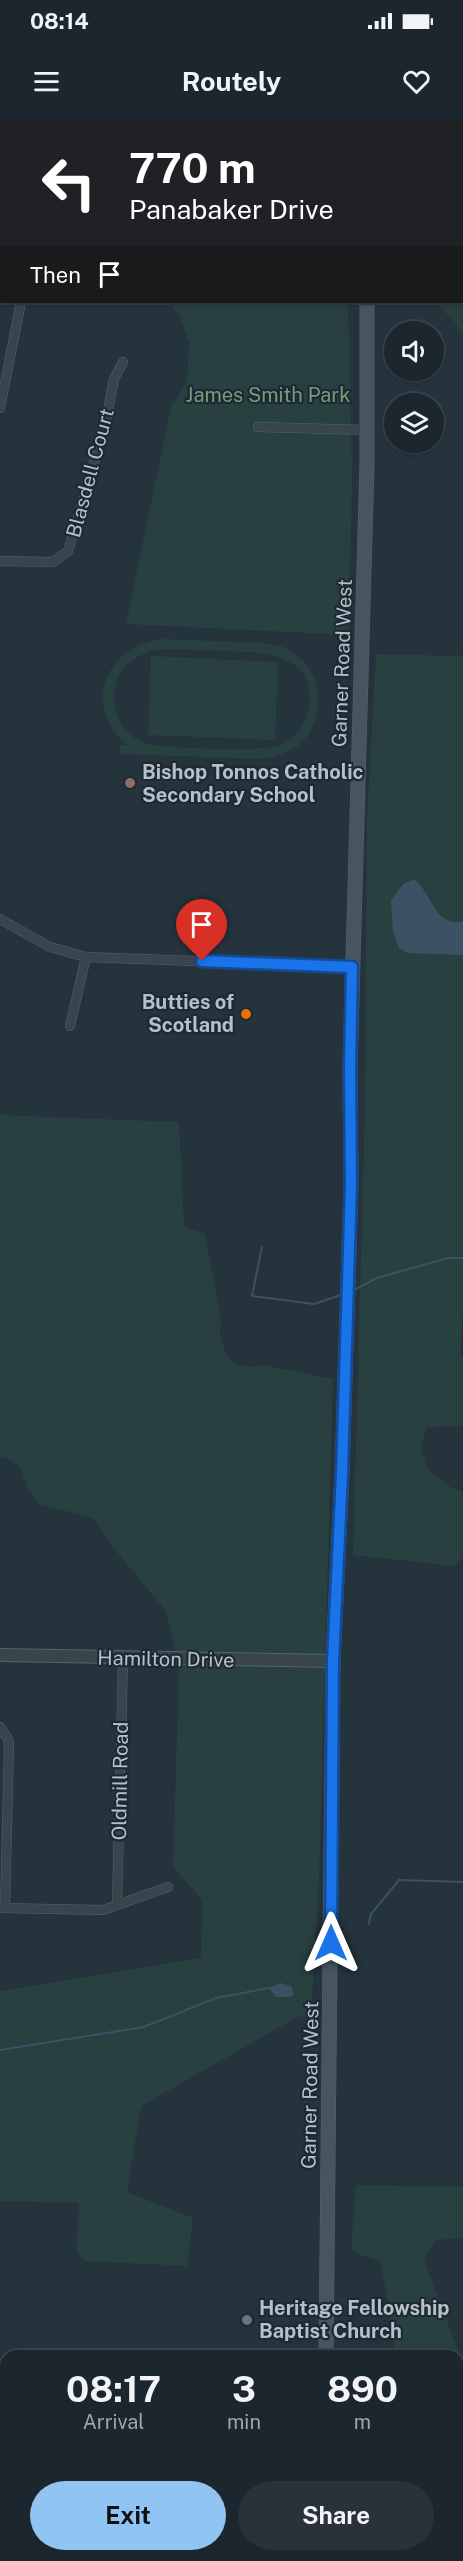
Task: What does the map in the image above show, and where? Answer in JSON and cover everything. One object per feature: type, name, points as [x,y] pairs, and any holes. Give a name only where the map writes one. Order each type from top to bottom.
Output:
[{"type":"main road","name":"Garner Road West","points":[[326,2350],[333,1662],[343,1461],[351,1185],[350,1067],[367,430],[367,303]]},
{"type":"street","points":[[0,408],[21,303]]},
{"type":"street","name":"Blasdell Court","points":[[0,561],[53,562],[68,551],[105,426],[114,379],[123,362]]},
{"type":"street","points":[[258,428],[367,430]]},
{"type":"street","points":[[0,920],[50,947],[86,957],[352,967]]},
{"type":"street","points":[[70,1026],[86,957]]},
{"type":"street","name":"Hamilton Drive","points":[[0,1655],[333,1662]]},
{"type":"street","name":"Oldmill Road","points":[[117,1905],[123,1658]]},
{"type":"street","points":[[0,1727],[8,1739],[9,1746],[2,1908],[103,1910],[168,1887]]},
{"type":"green space","name":"James Smith Park","points":[[170,303],[348,303],[352,473],[349,635],[126,624],[171,407],[187,383],[189,343],[179,315]]},
{"type":"green space","points":[[436,303],[463,303],[463,335],[454,321]]},
{"type":"green space","points":[[163,639],[262,643],[284,647],[306,663],[314,676],[319,695],[316,719],[308,735],[298,746],[275,757],[259,759],[120,754],[120,745],[128,745],[113,730],[105,714],[103,697],[106,680],[114,665],[127,652],[143,643]],"holes":[[[165,649],[254,652],[283,659],[295,665],[304,675],[309,689],[309,707],[303,725],[291,738],[280,745],[270,747],[190,748],[154,745],[140,741],[124,728],[119,719],[114,701],[114,690],[124,669],[132,661],[142,655]]]},
{"type":"green space","points":[[376,654],[463,656],[463,1314],[460,1354],[463,1358],[463,1426],[428,1427],[420,1445],[427,1468],[450,1487],[463,1492],[463,1558],[453,1566],[353,1555],[365,1109],[367,819]]},
{"type":"green space","points":[[151,656],[278,662],[275,740],[148,735]]},
{"type":"green space","points":[[0,1115],[179,1122],[184,1227],[205,1234],[221,1319],[220,1338],[227,1356],[237,1365],[252,1367],[263,1365],[333,1379],[319,1877],[311,2016],[297,2017],[141,2106],[127,2192],[193,2218],[187,2266],[85,2261],[76,2251],[79,2203],[0,2201],[0,1991],[201,1958],[202,1900],[173,1867],[179,1669],[166,1611],[112,1546],[93,1518],[39,1504],[27,1488],[21,1468],[5,1457],[0,1458]]},
{"type":"green space","points":[[356,2185],[463,2187],[463,2238],[435,2240],[424,2260],[458,2350],[395,2350],[381,2262],[351,2251]]},
{"type":"water","points":[[414,879],[439,914],[453,922],[463,922],[463,955],[408,953],[399,948],[393,931],[391,900],[403,884]]},
{"type":"water","points":[[280,1983],[291,1986],[294,1995],[276,1997],[269,1988]]},
{"type":"waterway","points":[[262,1247],[252,1296],[314,1304],[344,1294]]},
{"type":"waterway","points":[[352,1291],[377,1278],[448,1258],[463,1258]]},
{"type":"waterway","points":[[369,1924],[371,1914],[399,1880],[463,1882]]},
{"type":"waterway","points":[[0,2050],[144,2027],[216,1998],[269,1988]]},
{"type":"place","name":"Bishop Tonnos Catholic Secondary School","points":[[130,783]]},
{"type":"place","name":"Butties of Scotland","points":[[246,1014]]},
{"type":"place","name":"Heritage Fellowship Baptist Church","points":[[247,2320]]},
{"type":"route","points":[[202,961],[352,967],[351,1185],[342,1473],[333,1662],[331,1943]]}]
